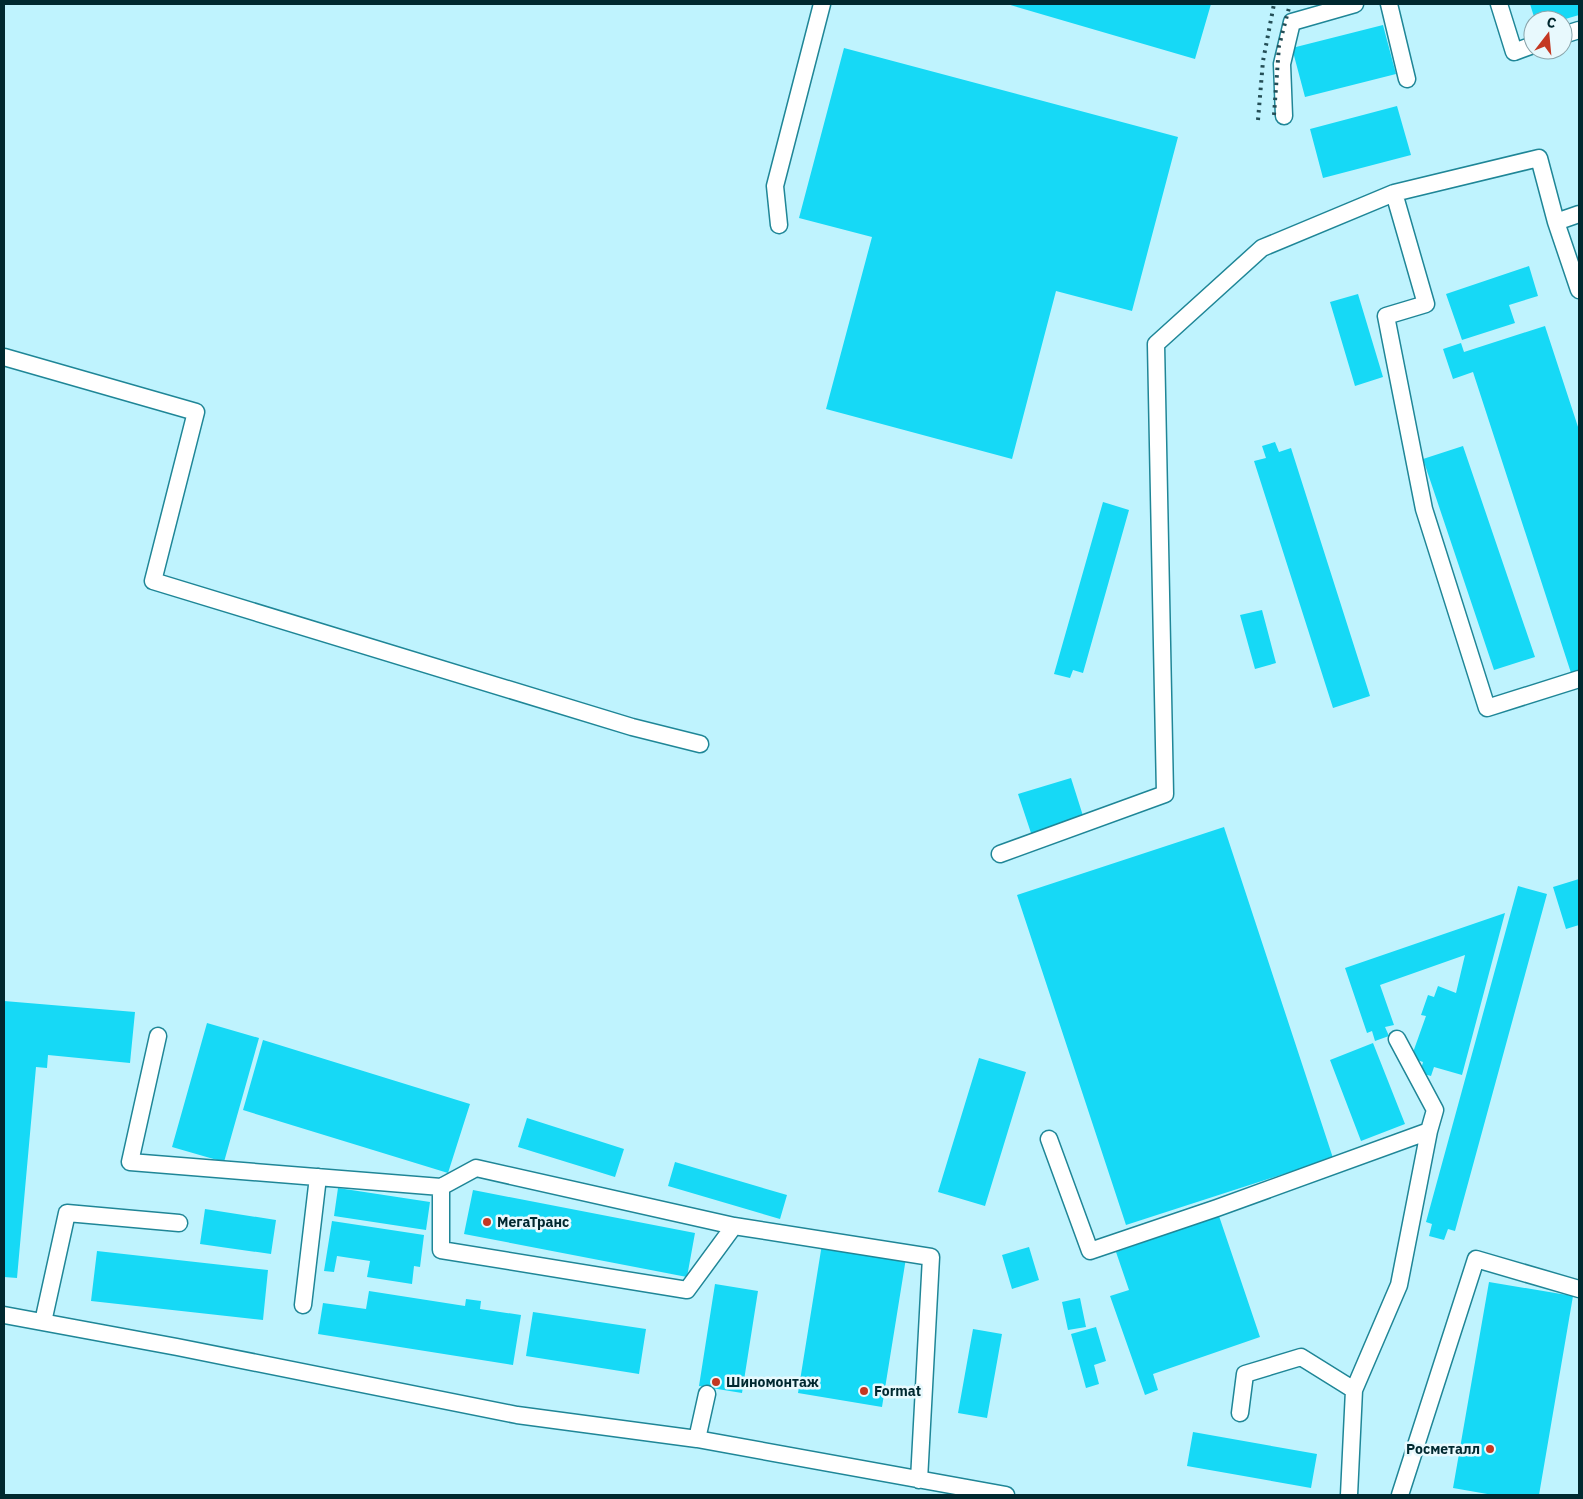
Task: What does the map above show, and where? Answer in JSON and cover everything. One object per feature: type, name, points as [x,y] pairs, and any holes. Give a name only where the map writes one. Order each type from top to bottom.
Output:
[{"type":"street","points":[[779,225],[775,186],[822,4]]},
{"type":"street","points":[[1284,116],[1282,64],[1292,22],[1355,4]]},
{"type":"street","points":[[1389,4],[1407,79]]},
{"type":"street","points":[[1499,4],[1514,52],[1523,49]]},
{"type":"street","points":[[1000,854],[1165,794],[1156,344],[1262,248],[1394,193],[1539,158],[1556,222],[1579,290]]},
{"type":"street","points":[[1394,193],[1426,304],[1386,316],[1424,509],[1487,708],[1579,679]]},
{"type":"street","points":[[1556,222],[1579,214]]},
{"type":"street","points":[[4,357],[196,412],[152,580],[632,727],[700,744]]},
{"type":"street","points":[[158,1036],[130,1162],[441,1187],[476,1168],[734,1226],[931,1257],[919,1480]]},
{"type":"street","points":[[1349,1495],[1354,1390],[1399,1285],[1429,1130],[1435,1110],[1397,1039]]},
{"type":"street","points":[[1049,1139],[1090,1251],[1217,1208],[1429,1130]]},
{"type":"street","points":[[304,1305],[318,1177]]},
{"type":"street","points":[[441,1187],[441,1250],[687,1290],[734,1226]]},
{"type":"street","points":[[43,1322],[67,1214],[179,1223]]},
{"type":"street","points":[[1400,1495],[1476,1259],[1579,1289]]},
{"type":"street","points":[[4,1316],[517,1414],[696,1439],[1006,1495]]},
{"type":"street","points":[[1240,1413],[1245,1374],[1301,1357],[1354,1390]]},
{"type":"street","points":[[696,1439],[707,1394]]},
{"type":"building","points":[[1007,4],[1211,4],[1195,59]]},
{"type":"building","points":[[1530,4],[1579,4],[1579,15],[1573,17],[1573,10],[1532,10]]},
{"type":"building","points":[[1383,25],[1396,74],[1305,97],[1292,48]]},
{"type":"building","points":[[844,48],[1178,137],[1132,311],[1056,291],[1012,459],[826,409],[872,237],[799,218]]},
{"type":"building","points":[[1397,106],[1411,155],[1323,178],[1310,129]]},
{"type":"building","points":[[1529,266],[1538,296],[1509,305],[1515,323],[1462,340],[1446,294]]},
{"type":"building","points":[[1358,294],[1383,377],[1355,386],[1330,302]]},
{"type":"building","points":[[1545,326],[1579,430],[1579,674],[1572,676],[1473,372],[1453,379],[1443,349],[1461,343],[1464,352]]},
{"type":"building","points":[[1275,442],[1279,452],[1291,448],[1370,696],[1333,708],[1254,461],[1266,458],[1262,446]]},
{"type":"building","points":[[1463,446],[1535,657],[1494,670],[1423,459]]},
{"type":"building","points":[[1103,502],[1129,510],[1083,673],[1073,670],[1070,678],[1054,674]]},
{"type":"building","points":[[1262,610],[1276,663],[1255,669],[1240,615]]},
{"type":"building","points":[[1071,778],[1084,819],[1032,836],[1018,794]]},
{"type":"building","points":[[1224,827],[1333,1158],[1126,1225],[1017,895]]},
{"type":"building","points":[[1579,879],[1579,925],[1566,929],[1553,887]]},
{"type":"building","points":[[1518,886],[1547,894],[1455,1231],[1448,1229],[1444,1240],[1429,1236],[1432,1224],[1426,1222]]},
{"type":"building","points":[[1505,913],[1462,1075],[1434,1067],[1431,1076],[1420,1073],[1423,1062],[1411,1058],[1426,1016],[1421,1015],[1428,995],[1434,997],[1438,986],[1456,993],[1465,955],[1380,985],[1394,1025],[1385,1027],[1389,1036],[1375,1041],[1372,1031],[1367,1033],[1345,968]]},
{"type":"building","points":[[4,1001],[135,1012],[130,1063],[48,1055],[47,1068],[36,1067],[17,1278],[4,1277]]},
{"type":"building","points":[[207,1023],[259,1038],[224,1162],[172,1147]]},
{"type":"building","points":[[263,1040],[470,1104],[448,1173],[243,1110]]},
{"type":"building","points":[[1373,1043],[1405,1124],[1361,1141],[1330,1060]]},
{"type":"building","points":[[979,1058],[1026,1072],[985,1206],[938,1192]]},
{"type":"building","points":[[527,1118],[624,1149],[615,1177],[518,1147]]},
{"type":"building","points":[[675,1162],[787,1195],[780,1219],[668,1186]]},
{"type":"building","points":[[338,1188],[430,1202],[426,1230],[334,1216]]},
{"type":"building","points":[[473,1190],[695,1233],[687,1277],[464,1234]]},
{"type":"building","points":[[205,1209],[276,1220],[271,1254],[200,1244]]},
{"type":"building","points":[[1219,1216],[1260,1337],[1153,1374],[1158,1390],[1145,1395],[1110,1296],[1129,1290],[1116,1252]]},
{"type":"building","points":[[332,1221],[424,1235],[420,1267],[414,1266],[412,1284],[367,1277],[370,1261],[337,1256],[334,1272],[324,1271]]},
{"type":"building","points":[[822,1244],[906,1258],[882,1407],[798,1393]]},
{"type":"building","points":[[1029,1247],[1039,1280],[1012,1289],[1002,1255]]},
{"type":"building","points":[[97,1251],[268,1270],[263,1320],[91,1301]]},
{"type":"building","points":[[1489,1282],[1573,1296],[1539,1495],[1493,1495],[1453,1488]]},
{"type":"building","points":[[715,1284],[758,1291],[742,1393],[699,1386]]},
{"type":"building","points":[[369,1291],[465,1306],[466,1299],[481,1301],[480,1309],[521,1315],[513,1365],[318,1334],[323,1303],[366,1309]]},
{"type":"building","points":[[1080,1298],[1086,1327],[1068,1330],[1062,1302]]},
{"type":"building","points":[[533,1312],[646,1329],[639,1374],[526,1356]]},
{"type":"building","points":[[1096,1327],[1106,1361],[1094,1365],[1099,1384],[1086,1388],[1071,1334]]},
{"type":"building","points":[[973,1329],[1002,1334],[987,1418],[958,1413]]},
{"type":"building","points":[[1193,1432],[1317,1454],[1311,1488],[1187,1466]]},
{"type":"railway","points":[[1258,120],[1263,61],[1274,4]]},
{"type":"railway","points":[[1274,115],[1279,46],[1290,4]]},
{"type":"place","name":"МегаТранс","points":[[487,1222]]},
{"type":"place","name":"Шиномонтаж","points":[[716,1382]]},
{"type":"place","name":"Format","points":[[864,1391]]},
{"type":"place","name":"Росметалл","points":[[1490,1449]]}]
